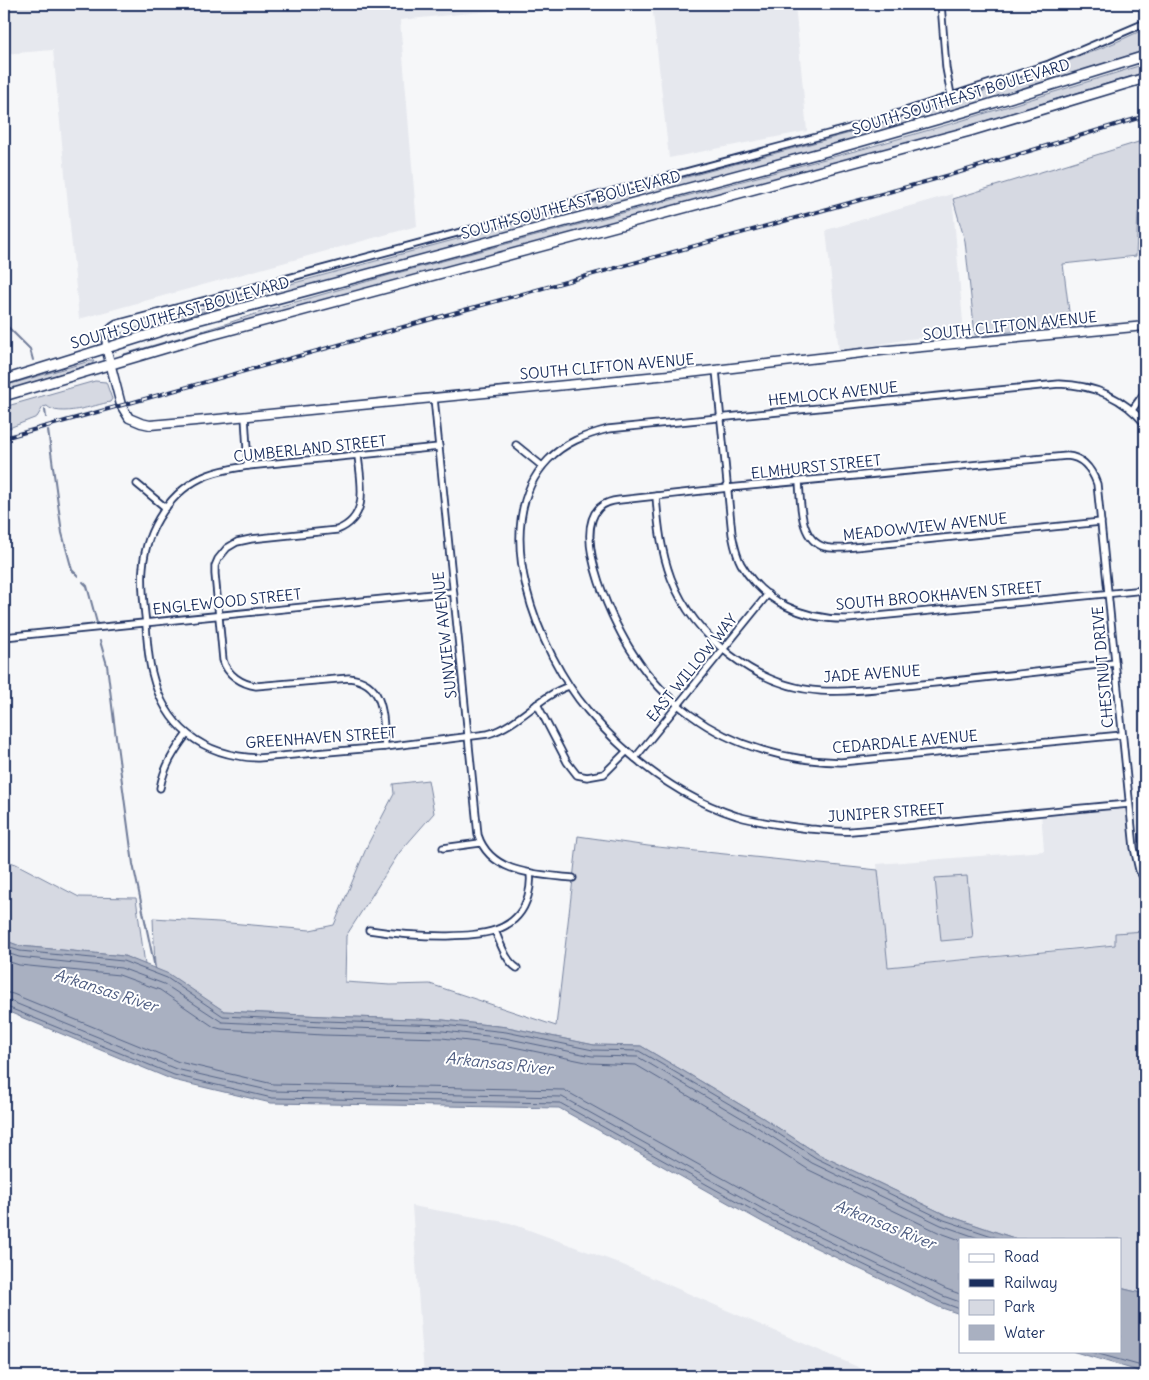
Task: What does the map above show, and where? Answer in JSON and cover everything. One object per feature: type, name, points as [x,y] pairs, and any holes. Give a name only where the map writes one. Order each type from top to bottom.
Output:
[{"type":"main road","name":"SOUTH SOUTHEAST BOULEVARD","points":[[4,380],[190,322],[831,150],[974,109],[1145,56]]},
{"type":"main road","name":"SOUTH SOUTHEAST BOULEVARD","points":[[4,396],[294,312],[970,131],[1145,78]]},
{"type":"street","points":[[941,4],[946,68],[951,95]]},
{"type":"street","points":[[106,347],[106,335],[111,327],[116,324],[841,131],[1049,64],[1145,23]]},
{"type":"street","name":"SOUTH CLIFTON AVENUE","points":[[106,347],[121,405],[129,418],[150,425],[1145,326]]},
{"type":"street","name":"SOUTH BROOKHAVEN STREET","points":[[716,370],[735,548],[740,562],[757,585],[786,607],[811,616],[837,619],[1145,590]]},
{"type":"street","name":"HEMLOCK AVENUE","points":[[542,466],[568,444],[583,436],[608,428],[1059,384],[1081,386],[1112,396],[1132,410],[1145,424]]},
{"type":"street","points":[[1132,410],[1145,392]]},
{"type":"street","name":"SUNVIEW AVENUE","points":[[434,398],[467,738],[480,844]]},
{"type":"street","points":[[245,417],[248,466]]},
{"type":"street","points":[[516,445],[542,466]]},
{"type":"street","name":"CUMBERLAND STREET","points":[[146,623],[142,578],[144,557],[152,530],[166,508],[182,491],[207,475],[248,466],[439,448]]},
{"type":"street","points":[[358,456],[361,506],[356,516],[348,524],[337,530],[245,540],[233,544],[222,552],[215,566],[214,574],[224,665],[232,675],[246,684],[256,686],[349,678],[356,678],[369,684],[374,689],[381,704],[385,747]]},
{"type":"street","name":"ELMHURST STREET","points":[[591,545],[590,526],[594,516],[600,507],[618,500],[1066,456],[1075,457]]},
{"type":"street","name":"CHESTNUT DRIVE","points":[[1075,457],[1084,463],[1094,476],[1097,484],[1128,804],[1136,861],[1145,880]]},
{"type":"street","name":"JUNIPER STREET","points":[[542,466],[534,478],[525,500],[521,519],[520,551],[526,582],[538,623],[552,656],[587,710],[627,751],[674,788],[719,810],[758,821],[820,830],[852,832],[1128,804]]},
{"type":"street","name":"MEADOWVIEW AVENUE","points":[[799,482],[802,515],[806,531],[815,541],[826,548],[845,548],[1101,522]]},
{"type":"street","points":[[137,484],[166,508]]},
{"type":"street","name":"JADE AVENUE","points":[[656,496],[661,546],[674,585],[685,605],[712,639],[739,661],[770,678],[798,687],[829,691],[860,690],[1115,664]]},
{"type":"street","name":"CEDARDALE AVENUE","points":[[591,545],[596,573],[610,612],[624,641],[644,669],[666,694],[692,716],[707,726],[741,743],[776,754],[822,761],[860,760],[1122,735]]},
{"type":"street","name":"ENGLEWOOD STREET","points":[[4,637],[453,592]]},
{"type":"street","name":"EAST WILLOW WAY","points":[[635,758],[768,594]]},
{"type":"street","name":"GREENHAVEN STREET","points":[[146,623],[149,662],[156,687],[170,715],[178,726],[187,734],[212,749],[245,758],[385,747],[488,734],[502,729],[537,704],[570,686]]},
{"type":"street","points":[[537,704],[567,762],[576,775],[587,777],[604,774],[627,751]]},
{"type":"street","points":[[160,788],[163,773],[169,759],[187,734]]},
{"type":"street","points":[[443,848],[480,844],[489,856],[507,866],[530,873],[573,878]]},
{"type":"street","points":[[369,930],[416,936],[473,936],[495,931],[510,923],[522,909],[528,894],[531,880],[530,873]]},
{"type":"street","points":[[495,931],[507,958],[517,968]]},
{"type":"shaded area","points":[[4,4],[562,4],[400,20],[417,226],[79,319],[53,50],[4,54]]},
{"type":"shaded area","points":[[652,4],[795,4],[807,131],[669,158]]},
{"type":"shaded area","points":[[952,194],[964,334],[908,339],[839,352],[826,230]]},
{"type":"shaded area","points":[[1129,804],[1134,848],[1145,880],[1145,931],[1116,933],[1115,945],[888,967],[877,864],[1044,851],[1041,812]]},
{"type":"shaded area","points":[[412,1206],[510,1223],[616,1262],[860,1368],[865,1376],[424,1376]]},
{"type":"green space","points":[[1145,29],[1145,51],[932,118],[246,303],[205,311],[115,338],[118,334],[153,322],[854,132],[1017,81]]},
{"type":"green space","points":[[1145,64],[1145,72],[880,152],[134,354],[124,354],[390,275],[866,148]]},
{"type":"green space","points":[[1145,140],[1145,209],[1138,212],[1136,256],[1063,264],[1071,327],[975,335],[965,241],[953,199]]},
{"type":"green space","points":[[94,361],[92,364],[4,391],[4,386]]},
{"type":"green space","points":[[95,381],[106,382],[112,399],[110,402],[68,411],[60,411],[47,406],[43,407],[37,417],[4,430],[4,407]]},
{"type":"green space","points":[[428,780],[434,813],[399,853],[346,936],[345,982],[390,985],[430,984],[556,1026],[578,836],[648,846],[878,870],[888,967],[1115,945],[1115,933],[1145,931],[1145,1294],[1122,1288],[1122,1238],[1014,1238],[946,1215],[818,1154],[763,1118],[641,1046],[594,1045],[507,1027],[443,1020],[224,1011],[155,968],[153,918],[310,930],[334,925],[368,844],[394,794],[393,784]]},
{"type":"green space","points":[[4,860],[16,864],[79,897],[136,898],[145,965],[124,956],[20,946],[4,940]]},
{"type":"green space","points":[[967,876],[973,938],[941,941],[935,878]]},
{"type":"water","name":"Arkansas River","points":[[4,940],[20,946],[124,956],[169,974],[224,1011],[443,1020],[507,1027],[594,1045],[641,1046],[763,1118],[818,1154],[946,1215],[1014,1238],[959,1238],[959,1314],[939,1307],[764,1223],[559,1108],[271,1103],[173,1080],[4,1010]]},
{"type":"water","points":[[1122,1288],[1145,1294],[1145,1373],[1075,1352],[1122,1352]]},
{"type":"waterway","points":[[4,323],[30,349],[33,360]]},
{"type":"waterway","points":[[45,410],[46,417]]},
{"type":"waterway","points":[[48,430],[62,533],[72,570],[78,576]]},
{"type":"waterway","points":[[83,582],[87,586],[97,623]]},
{"type":"waterway","points":[[100,641],[107,665],[133,864],[155,968]]},
{"type":"railway","points":[[4,438],[957,173],[1145,116]]}]
